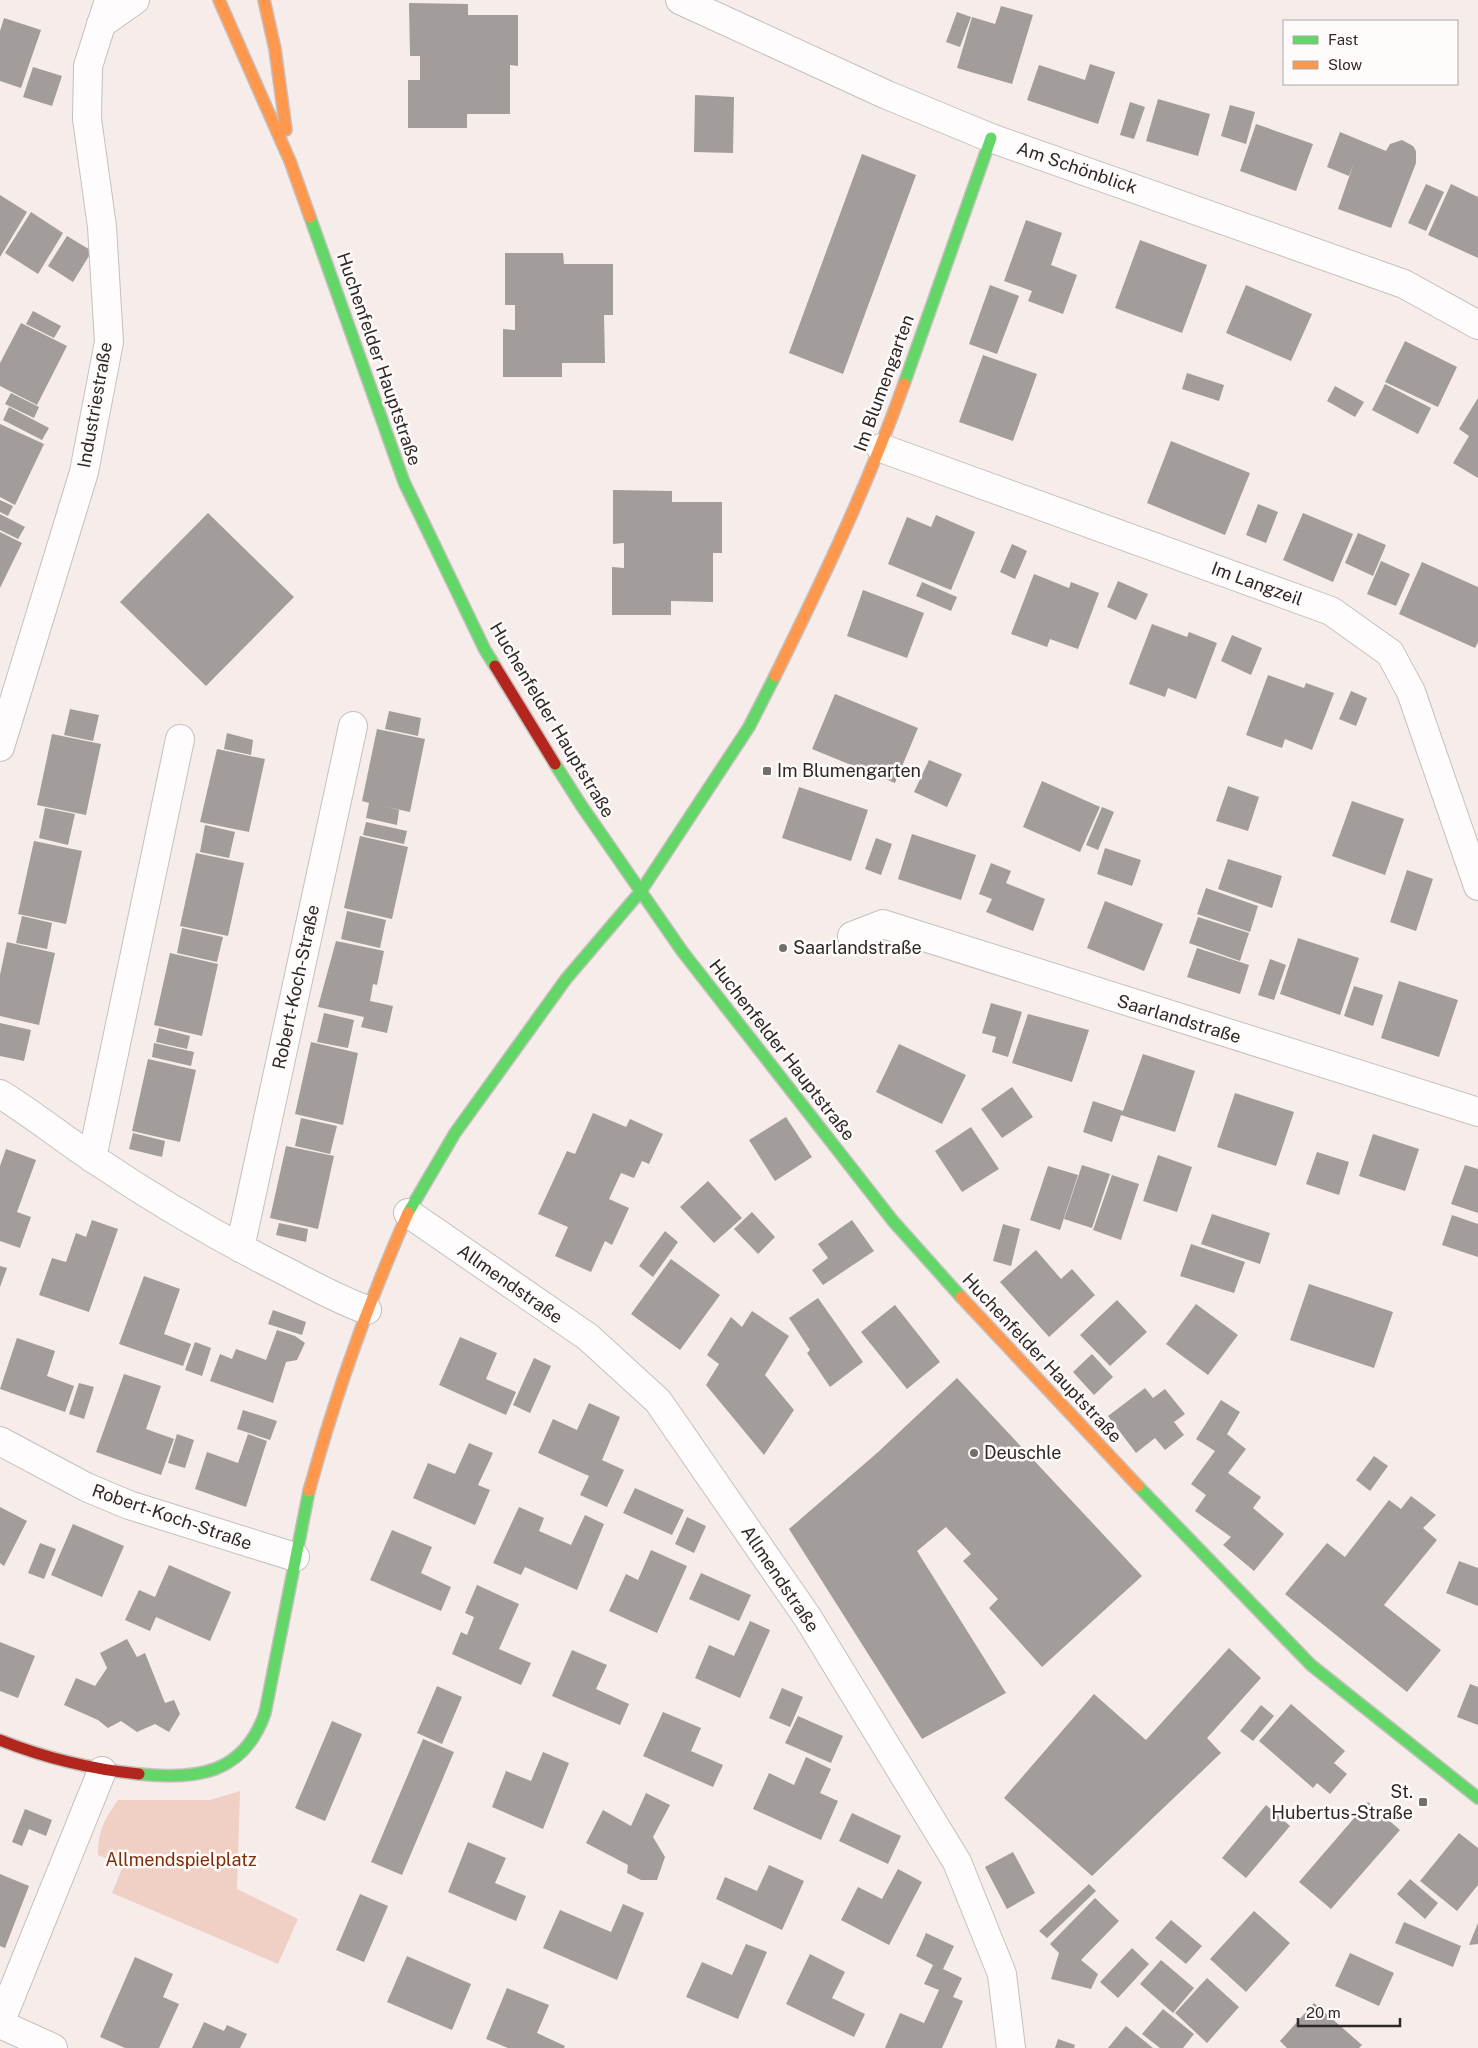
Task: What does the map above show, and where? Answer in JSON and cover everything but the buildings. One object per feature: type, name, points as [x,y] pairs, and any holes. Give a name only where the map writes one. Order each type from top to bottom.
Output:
[{"type":"main road","name":"Huchenfelder Hauptstraße","points":[[219,0],[290,161],[404,482],[486,650],[581,805],[682,951],[893,1221],[997,1337],[1208,1561],[1311,1665],[1478,1798]]},
{"type":"main road","name":"Huchenfelder Hauptstraße","points":[[264,0],[275,49],[290,161]]},
{"type":"main road","name":"Im Blumengarten","points":[[641,891],[749,727],[814,597],[881,448],[991,138]]},
{"type":"main road","points":[[0,1740],[41,1755],[102,1771],[152,1774],[209,1771],[230,1763],[250,1746],[258,1734],[265,1713],[295,1557],[322,1444],[367,1310],[408,1213],[455,1133],[566,979],[641,891]]},
{"type":"street","name":"Industriestraße","points":[[0,747],[84,472],[108,342],[102,228],[87,119],[88,66],[105,12],[135,0]]},
{"type":"street","name":"Am Schönblick","points":[[680,0],[887,95],[991,138],[1404,284],[1478,325]]},
{"type":"street","name":"Im Langzeil","points":[[881,448],[1331,611],[1390,653],[1412,692],[1478,886]]},
{"type":"street","name":"Robert-Koch-Straße","points":[[240,1248],[353,726]]},
{"type":"street","points":[[92,1158],[180,739]]},
{"type":"street","name":"Saarlandstraße","points":[[852,936],[883,924],[1478,1112]]},
{"type":"street","points":[[0,1094],[92,1158],[240,1248],[348,1303],[367,1310]]},
{"type":"street","name":"Allmendstraße","points":[[408,1213],[588,1337],[658,1401],[808,1618],[957,1862],[1002,1974],[1011,2048]]},
{"type":"street","name":"Robert-Koch-Straße","points":[[0,1441],[86,1488],[129,1505],[295,1557]]},
{"type":"street","points":[[53,2048],[0,2023],[102,1771]]},
{"type":"green space","name":"Allmendspielplatz","points":[[240,1791],[237,1889],[298,1919],[278,1964],[112,1893],[123,1866],[98,1855],[100,1833],[109,1813],[118,1800],[210,1800]]},
{"type":"traffic: fast","points":[[904,384],[991,138]]},
{"type":"traffic: fast","points":[[310,217],[404,482],[485,650],[495,666]]},
{"type":"traffic: fast","points":[[408,1213],[455,1133],[566,979],[641,891],[749,727],[775,676]]},
{"type":"traffic: fast","points":[[555,764],[581,805],[682,951],[893,1221],[961,1297]]},
{"type":"traffic: fast","points":[[1138,1486],[1311,1665],[1478,1798]]},
{"type":"traffic: fast","points":[[139,1774],[180,1776],[216,1769],[231,1761],[245,1749],[256,1733],[265,1713],[309,1491]]},
{"type":"traffic: slow","points":[[219,0],[290,161],[310,217]]},
{"type":"traffic: slow","points":[[264,0],[275,49],[286,130]]},
{"type":"traffic: slow","points":[[775,676],[844,532],[904,384]]},
{"type":"traffic: slow","points":[[309,1491],[353,1350],[379,1281],[408,1213]]},
{"type":"traffic: slow","points":[[961,1297],[1138,1486]]},
{"type":"traffic: jam","points":[[495,666],[555,764]]},
{"type":"traffic: jam","points":[[0,1740],[68,1762],[139,1774]]},
{"type":"place","name":"Im Blumengarten","points":[[767,771]]},
{"type":"place","name":"Saarlandstraße","points":[[783,948]]},
{"type":"place","name":"Deuschle","points":[[974,1453]]},
{"type":"place","name":"St. Hubertus-Straße","points":[[1423,1802]]}]
